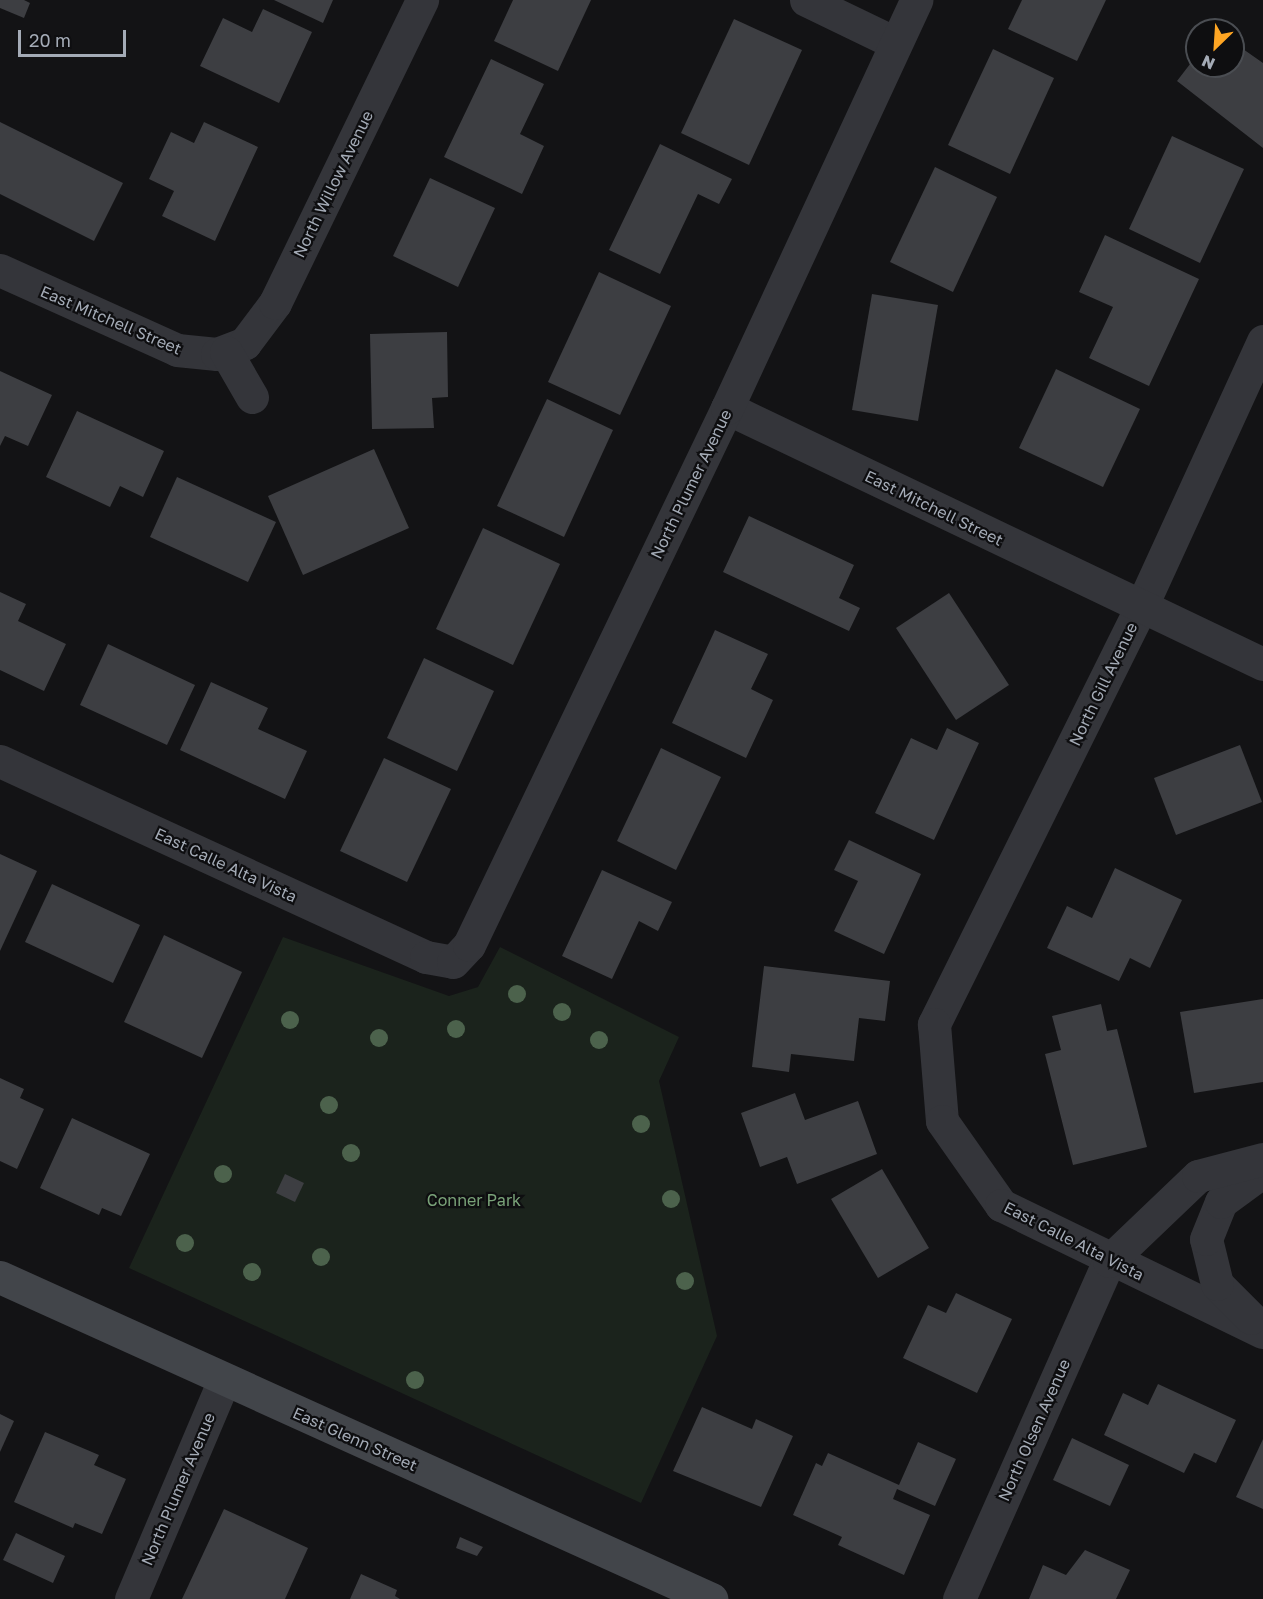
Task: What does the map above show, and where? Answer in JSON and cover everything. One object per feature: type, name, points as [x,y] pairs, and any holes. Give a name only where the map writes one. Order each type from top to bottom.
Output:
[{"type":"street","name":"North Willow Avenue","points":[[226,352],[259,331],[268,318],[422,0]]},
{"type":"street","points":[[806,0],[893,42]]},
{"type":"street","name":"North Plumer Avenue","points":[[453,962],[469,945],[727,408],[893,42],[916,0]]},
{"type":"street","name":"East Mitchell Street","points":[[0,270],[177,351],[226,352]]},
{"type":"street","name":"North Gill Avenue","points":[[934,1024],[1141,607],[1263,341]]},
{"type":"street","points":[[226,352],[252,398]]},
{"type":"street","name":"East Mitchell Street","points":[[727,408],[1263,664]]},
{"type":"street","name":"East Calle Alta Vista","points":[[0,761],[426,957],[453,962]]},
{"type":"street","name":"East Calle Alta Vista","points":[[934,1024],[942,1121],[1001,1204],[1108,1261],[1263,1331]]},
{"type":"street","points":[[1108,1261],[1198,1176],[1263,1159]]},
{"type":"street","points":[[1263,1171],[1221,1202],[1206,1239],[1217,1284],[1263,1331]]},
{"type":"street","name":"North Olsen Avenue","points":[[959,1599],[1108,1261]]},
{"type":"street","name":"East Glenn Street","points":[[0,1277],[711,1599]]},
{"type":"street","name":"North Plumer Avenue","points":[[131,1599],[224,1380]]},
{"type":"green space","name":"Conner Park","points":[[283,937],[449,996],[478,987],[500,947],[679,1037],[659,1081],[717,1336],[641,1503],[129,1268]]},
{"type":"building","points":[[0,0],[24,0],[30,3],[24,18],[0,8]]},
{"type":"building","points":[[274,0],[333,0],[323,23]]},
{"type":"building","points":[[513,0],[591,0],[558,71],[494,41]]},
{"type":"building","points":[[1022,0],[1106,0],[1077,61],[1008,29]]},
{"type":"building","points":[[263,9],[312,32],[279,103],[200,66],[223,18],[252,32]]},
{"type":"building","points":[[734,19],[802,50],[749,165],[681,133]]},
{"type":"building","points":[[993,49],[1054,78],[1010,174],[948,145]]},
{"type":"building","points":[[1245,50],[1263,63],[1263,148],[1177,81],[1185,71],[1185,78],[1245,78]]},
{"type":"building","points":[[491,59],[544,84],[520,134],[544,146],[522,194],[444,157]]},
{"type":"building","points":[[0,122],[123,183],[94,241],[0,194]]},
{"type":"building","points":[[204,122],[258,147],[215,241],[162,216],[174,191],[149,179],[171,132],[194,143]]},
{"type":"building","points":[[1172,136],[1244,169],[1200,263],[1129,229]]},
{"type":"building","points":[[660,144],[732,179],[719,204],[698,194],[660,274],[609,250]]},
{"type":"building","points":[[935,167],[997,197],[953,292],[890,262]]},
{"type":"building","points":[[430,178],[495,208],[458,287],[393,256]]},
{"type":"building","points":[[1105,235],[1199,279],[1149,386],[1089,358],[1113,307],[1079,292]]},
{"type":"building","points":[[599,272],[671,306],[620,415],[548,382]]},
{"type":"building","points":[[872,294],[938,305],[918,421],[852,410]]},
{"type":"building","points":[[447,332],[448,397],[432,398],[434,428],[372,429],[370,334]]},
{"type":"building","points":[[1056,369],[1140,409],[1103,487],[1019,448]]},
{"type":"building","points":[[0,371],[52,395],[28,446],[5,436],[0,446]]},
{"type":"building","points":[[547,399],[613,430],[564,537],[497,506]]},
{"type":"building","points":[[77,411],[164,451],[143,497],[120,486],[110,507],[46,477]]},
{"type":"building","points":[[374,449],[409,528],[303,575],[268,496]]},
{"type":"building","points":[[177,477],[276,522],[248,582],[150,537]]},
{"type":"building","points":[[749,516],[854,565],[839,598],[860,608],[849,631],[723,572]]},
{"type":"building","points":[[483,528],[560,564],[513,665],[436,629]]},
{"type":"building","points":[[0,592],[26,604],[18,621],[66,644],[44,691],[0,670]]},
{"type":"building","points":[[949,593],[1009,685],[956,720],[896,628]]},
{"type":"building","points":[[715,630],[768,654],[751,689],[773,700],[746,758],[672,723]]},
{"type":"building","points":[[108,644],[195,685],[167,745],[80,705]]},
{"type":"building","points":[[424,658],[494,691],[457,771],[387,738]]},
{"type":"building","points":[[211,682],[268,708],[258,729],[307,751],[285,799],[180,750]]},
{"type":"building","points":[[947,728],[979,743],[934,840],[875,813],[911,738],[937,750]]},
{"type":"building","points":[[1240,745],[1262,802],[1176,835],[1154,778]]},
{"type":"building","points":[[661,748],[721,777],[676,870],[617,841]]},
{"type":"building","points":[[384,758],[451,789],[407,882],[340,851]]},
{"type":"building","points":[[849,840],[921,874],[884,954],[834,931],[858,881],[834,870]]},
{"type":"building","points":[[0,854],[37,871],[0,951]]},
{"type":"building","points":[[1115,868],[1182,900],[1150,968],[1130,958],[1119,981],[1047,948],[1067,906],[1092,918]]},
{"type":"building","points":[[602,870],[672,902],[658,931],[639,921],[612,979],[562,956]]},
{"type":"building","points":[[52,884],[140,925],[113,983],[25,942]]},
{"type":"building","points":[[164,935],[242,972],[202,1058],[124,1022]]},
{"type":"building","points":[[764,966],[890,981],[885,1021],[859,1018],[854,1061],[791,1054],[789,1072],[752,1067]]},
{"type":"building","points":[[1263,999],[1263,1082],[1194,1093],[1180,1012]]},
{"type":"building","points":[[1101,1004],[1107,1031],[1117,1029],[1147,1147],[1073,1165],[1045,1054],[1061,1050],[1052,1016]]},
{"type":"building","points":[[0,1078],[24,1089],[20,1098],[44,1109],[17,1169],[0,1161]]},
{"type":"building","points":[[795,1093],[805,1120],[858,1101],[877,1154],[797,1184],[787,1157],[760,1167],[741,1113]]},
{"type":"building","points":[[72,1118],[150,1154],[121,1216],[102,1208],[99,1215],[40,1188]]},
{"type":"building","points":[[882,1169],[929,1248],[878,1278],[831,1199]]},
{"type":"building","points":[[285,1174],[304,1183],[295,1202],[276,1193]]},
{"type":"building","points":[[956,1293],[1012,1319],[977,1393],[903,1358],[928,1305],[946,1313]]},
{"type":"building","points":[[1158,1384],[1236,1420],[1216,1463],[1194,1453],[1184,1473],[1104,1435],[1123,1393],[1148,1405]]},
{"type":"building","points":[[702,1407],[752,1429],[756,1419],[793,1436],[761,1507],[673,1471]]},
{"type":"building","points":[[0,1414],[14,1421],[0,1452]]},
{"type":"building","points":[[45,1432],[99,1455],[94,1465],[126,1479],[102,1534],[75,1523],[73,1528],[14,1502]]},
{"type":"building","points":[[1072,1438],[1129,1465],[1110,1506],[1053,1480]]},
{"type":"building","points":[[1263,1439],[1263,1509],[1236,1497]]},
{"type":"building","points":[[918,1442],[956,1459],[935,1506],[897,1489],[893,1499],[930,1515],[904,1575],[838,1545],[842,1537],[793,1515],[816,1463],[822,1466],[828,1453],[899,1485]]},
{"type":"building","points":[[224,1509],[308,1548],[285,1599],[182,1599]]},
{"type":"building","points":[[16,1533],[65,1556],[53,1583],[3,1560]]},
{"type":"building","points":[[460,1537],[483,1547],[477,1556],[456,1548]]},
{"type":"building","points":[[1085,1550],[1130,1570],[1116,1599],[1029,1599],[1043,1565],[1066,1575]]},
{"type":"building","points":[[361,1574],[397,1590],[395,1596],[400,1599],[350,1599]]}]
